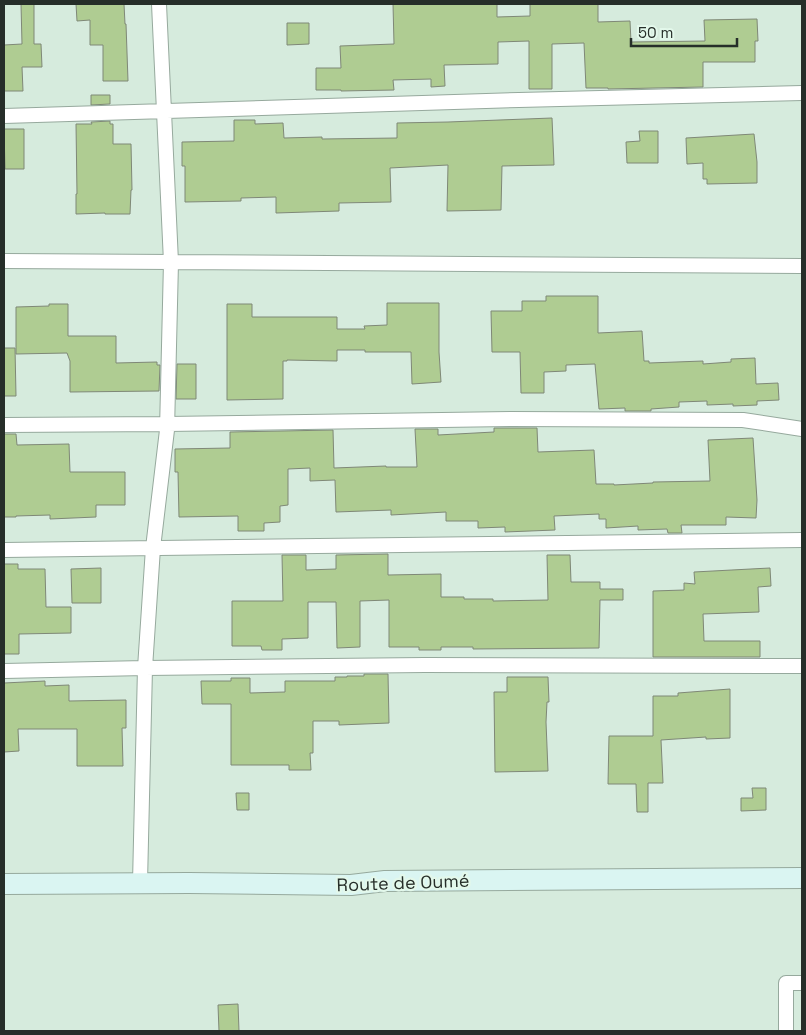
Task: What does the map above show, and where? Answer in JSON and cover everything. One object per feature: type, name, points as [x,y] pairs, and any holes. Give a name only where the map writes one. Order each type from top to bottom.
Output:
[{"type":"street","points":[[140,884],[145,668],[153,548],[167,424],[171,262],[159,4]]},
{"type":"street","points":[[4,116],[802,92]]},
{"type":"street","points":[[4,261],[802,266]]},
{"type":"street","points":[[4,425],[512,419],[743,420],[802,429]]},
{"type":"street","points":[[4,550],[802,540]]},
{"type":"street","points":[[4,671],[425,665],[802,666]]},
{"type":"street","name":"Route de Oumé","points":[[4,884],[189,883],[350,885],[385,881],[802,878]]},
{"type":"street","points":[[786,1031],[786,983],[802,984]]},
{"type":"building","points":[[21,4],[34,4],[34,44],[41,44],[42,67],[22,67],[23,91],[4,91],[4,45],[22,44]]},
{"type":"building","points":[[76,4],[124,4],[128,81],[103,81],[103,45],[90,45],[90,20],[77,21]]},
{"type":"building","points":[[393,4],[497,4],[497,17],[530,16],[530,4],[598,4],[598,22],[630,21],[631,42],[705,41],[704,20],[757,19],[758,41],[755,41],[755,62],[703,62],[703,87],[586,88],[584,43],[552,44],[552,89],[529,89],[529,41],[498,42],[498,64],[444,65],[445,86],[431,87],[431,79],[393,80],[394,90],[316,90],[316,68],[341,68],[340,46],[394,44]]},
{"type":"building","points":[[287,23],[309,23],[309,44],[287,45]]},
{"type":"building","points":[[91,95],[110,95],[110,104],[91,105]]},
{"type":"building","points":[[552,118],[554,165],[502,166],[501,210],[447,211],[448,165],[390,168],[391,202],[339,203],[339,211],[276,213],[276,197],[241,198],[241,201],[185,202],[185,166],[182,166],[182,142],[234,141],[234,120],[255,120],[255,124],[283,123],[284,138],[322,137],[322,139],[397,138],[397,123]]},
{"type":"building","points":[[110,121],[110,124],[113,124],[113,144],[131,144],[132,190],[130,214],[76,214],[76,124]]},
{"type":"building","points":[[4,129],[24,129],[24,169],[5,169]]},
{"type":"building","points":[[639,131],[658,131],[658,163],[627,163],[626,142],[640,141]]},
{"type":"building","points":[[754,134],[757,183],[707,184],[707,179],[703,179],[703,163],[687,164],[686,138]]},
{"type":"building","points":[[546,296],[598,296],[598,333],[642,331],[644,361],[649,361],[649,363],[703,361],[703,364],[731,362],[731,359],[755,358],[756,384],[778,383],[779,400],[757,401],[757,405],[733,406],[733,404],[707,405],[707,401],[679,402],[679,407],[651,409],[651,411],[625,411],[625,408],[599,409],[595,364],[566,365],[566,371],[544,372],[544,393],[521,393],[520,352],[492,352],[491,311],[522,311],[522,301],[546,301]]},
{"type":"building","points":[[387,303],[439,303],[441,382],[412,384],[411,352],[337,350],[337,361],[283,361],[283,399],[227,400],[227,304],[252,304],[252,317],[337,317],[337,329],[365,329],[364,326],[387,325]]},
{"type":"building","points":[[49,304],[68,304],[68,336],[116,336],[116,363],[157,362],[157,365],[160,365],[159,391],[70,392],[70,361],[67,353],[16,354],[16,307],[49,306]]},
{"type":"building","points":[[4,348],[15,348],[16,396],[4,396]]},
{"type":"building","points":[[177,364],[196,364],[196,399],[176,399]]},
{"type":"building","points":[[494,428],[537,428],[538,452],[594,450],[596,484],[614,485],[710,481],[708,440],[753,438],[757,500],[756,518],[726,517],[726,525],[681,525],[682,533],[668,533],[667,529],[638,530],[638,526],[606,528],[606,519],[599,519],[599,514],[554,516],[555,530],[505,532],[505,527],[478,528],[478,521],[446,521],[446,512],[391,515],[391,510],[336,512],[335,480],[310,481],[310,468],[288,469],[288,505],[280,506],[280,522],[264,523],[264,531],[238,531],[238,516],[179,517],[178,472],[175,472],[175,449],[230,448],[230,432],[333,430],[334,468],[417,467],[415,429],[438,429],[438,435],[494,432]]},
{"type":"building","points":[[4,434],[16,434],[17,445],[69,444],[70,472],[125,472],[125,505],[96,505],[96,517],[50,519],[50,515],[4,517]]},
{"type":"building","points":[[388,554],[388,575],[441,574],[441,597],[493,599],[493,601],[548,600],[547,555],[570,555],[571,582],[600,582],[600,589],[623,589],[623,600],[600,600],[599,648],[473,649],[473,647],[441,647],[441,650],[419,650],[419,647],[389,647],[389,600],[360,601],[360,647],[337,648],[336,602],[308,602],[308,638],[282,639],[282,650],[262,650],[261,646],[232,646],[232,601],[283,601],[282,555],[306,555],[306,570],[336,569],[336,555]]},
{"type":"building","points":[[4,564],[18,564],[18,569],[45,569],[46,607],[71,607],[71,633],[19,634],[19,654],[4,654]]},
{"type":"building","points":[[101,568],[101,603],[72,603],[71,569]]},
{"type":"building","points":[[770,568],[771,586],[758,587],[759,612],[703,614],[704,641],[760,641],[760,657],[653,657],[653,591],[684,590],[684,583],[695,584],[694,572]]},
{"type":"building","points":[[364,674],[388,674],[389,723],[339,725],[339,721],[313,721],[313,753],[310,753],[311,770],[289,770],[289,765],[231,765],[231,704],[202,704],[201,681],[231,681],[231,678],[250,678],[250,693],[285,692],[285,681],[335,681],[335,677],[364,676]]},
{"type":"building","points":[[507,677],[548,677],[549,702],[547,702],[546,722],[548,771],[495,772],[494,692],[507,692]]},
{"type":"building","points":[[45,681],[45,686],[69,685],[69,701],[126,700],[126,728],[122,728],[123,766],[77,766],[77,729],[18,729],[19,751],[4,752],[4,683]]},
{"type":"building","points":[[730,689],[730,738],[706,739],[706,737],[661,740],[663,783],[648,783],[648,812],[637,812],[636,784],[608,784],[609,736],[653,736],[653,696],[678,696],[678,693]]},
{"type":"building","points":[[752,788],[766,788],[766,810],[741,811],[741,798],[753,798]]},
{"type":"building","points":[[236,793],[249,793],[249,810],[237,810]]},
{"type":"building","points":[[238,1004],[239,1031],[219,1031],[218,1005]]}]
